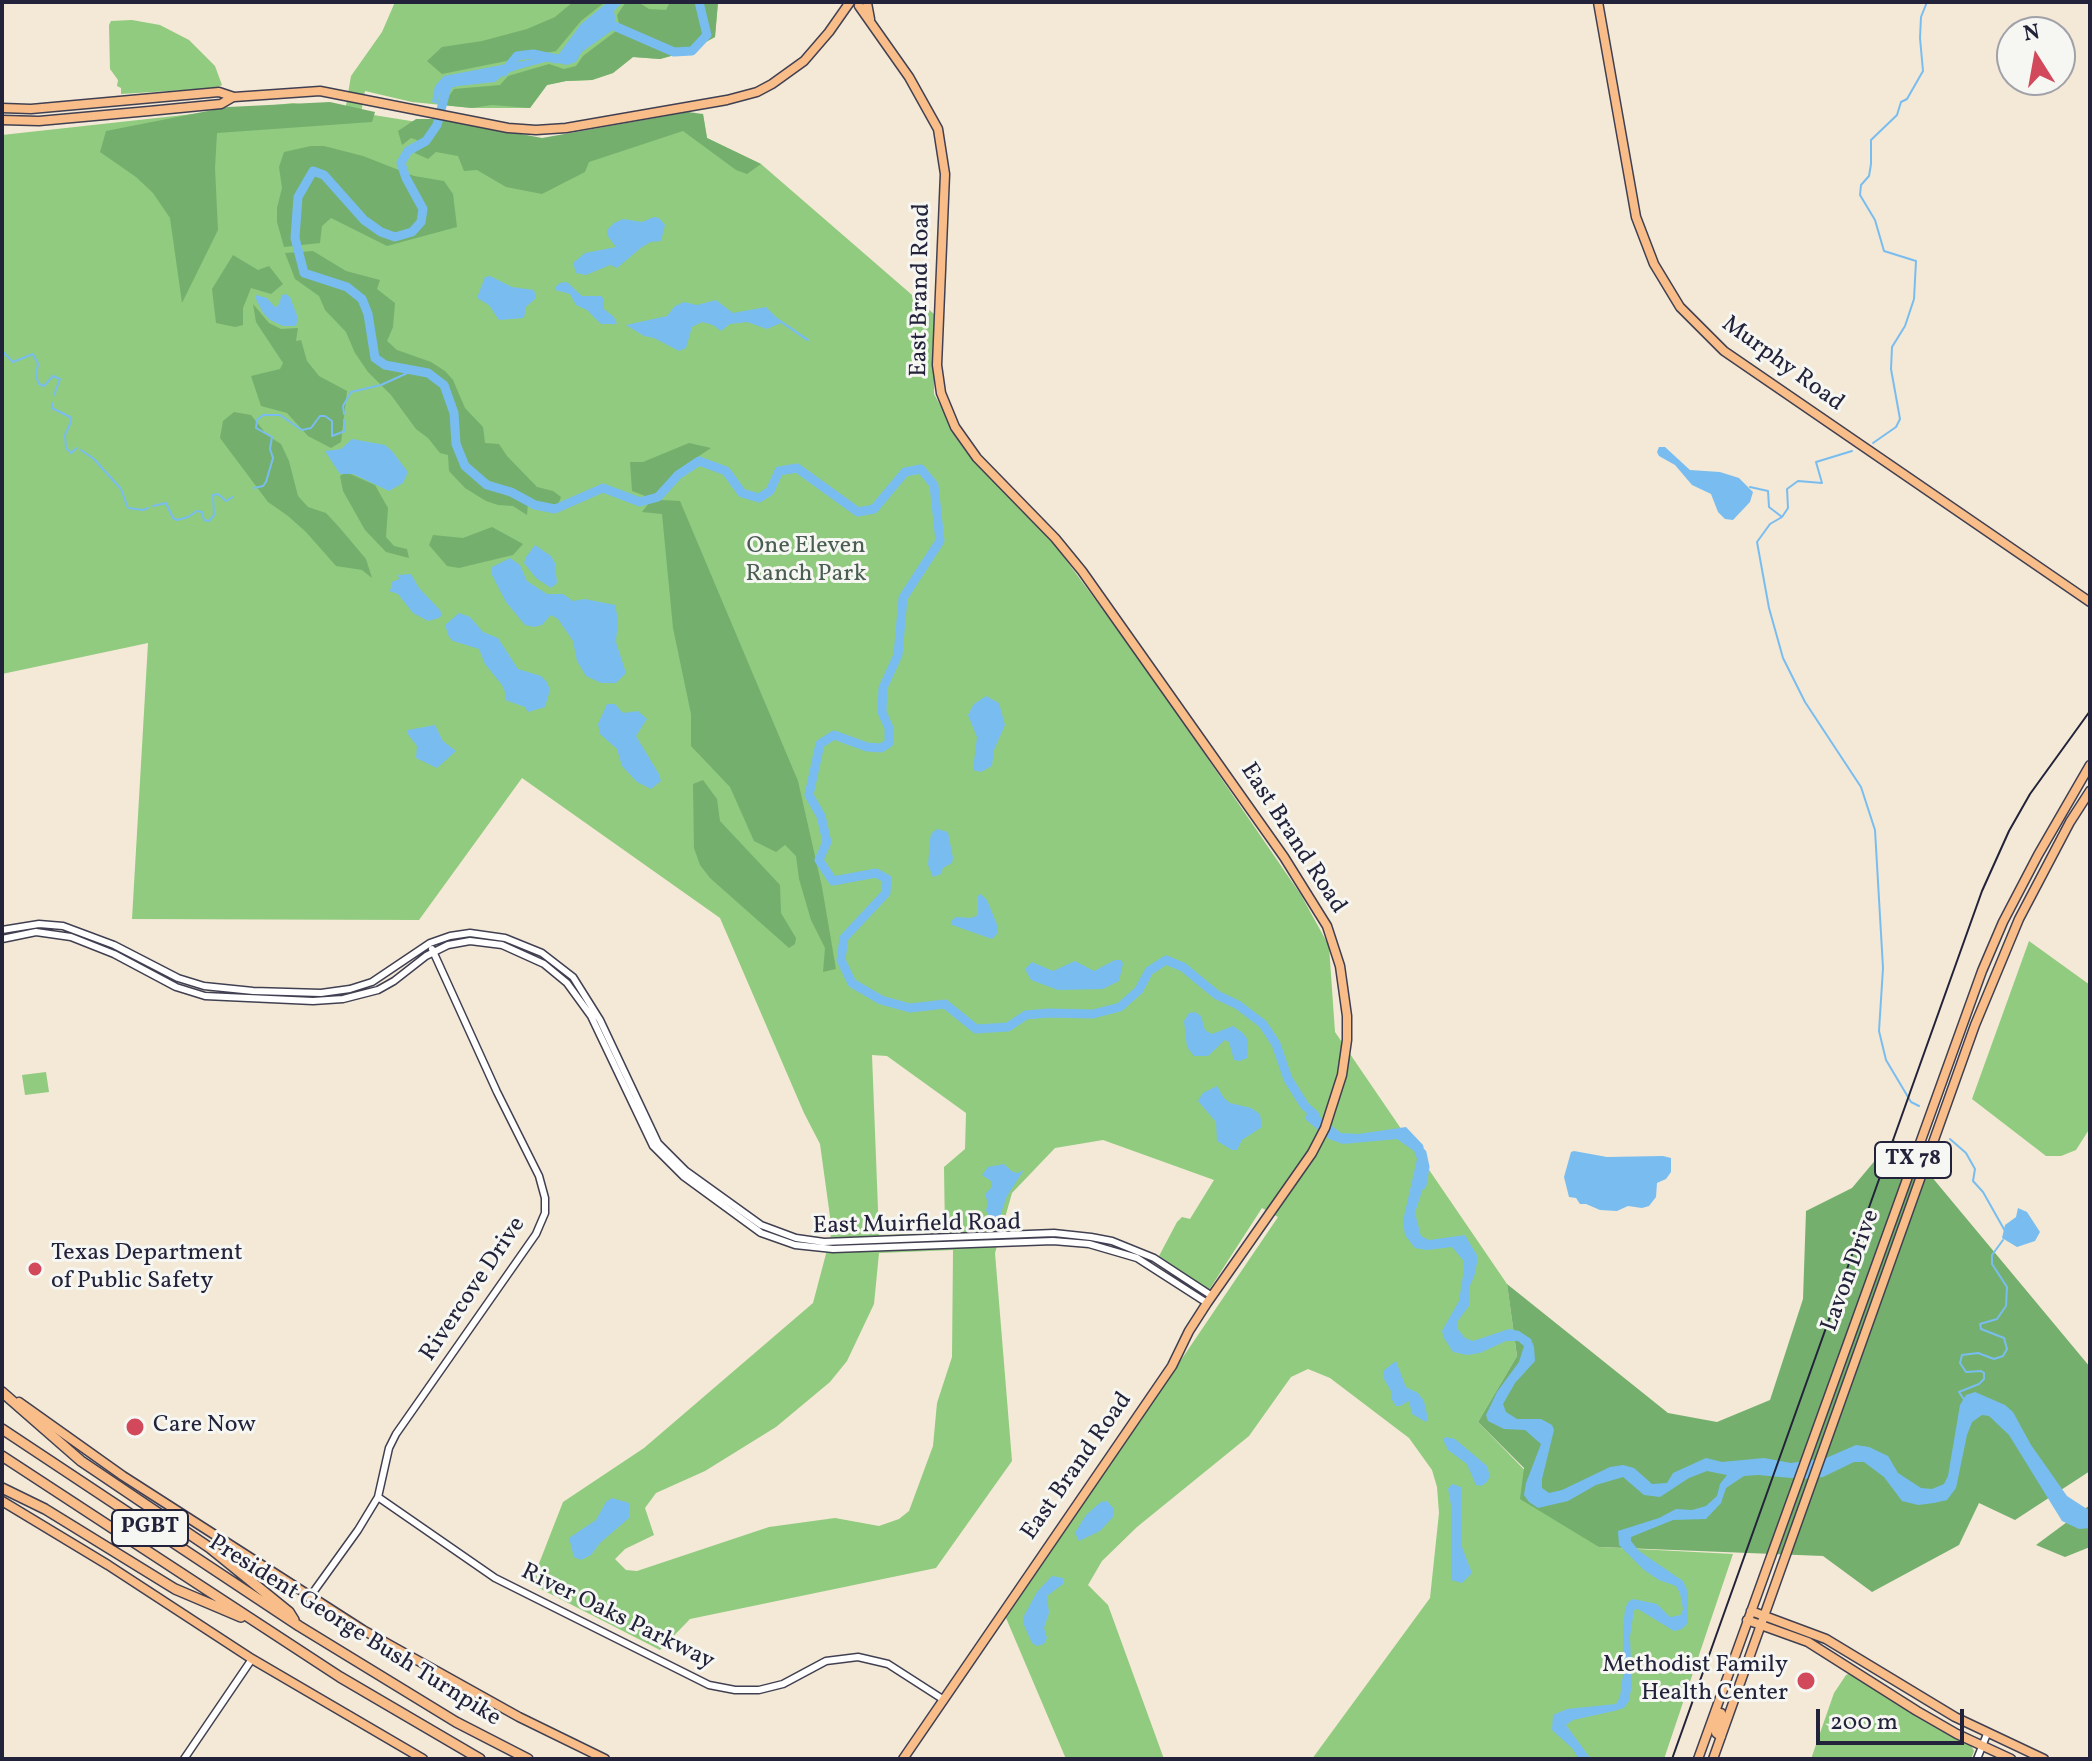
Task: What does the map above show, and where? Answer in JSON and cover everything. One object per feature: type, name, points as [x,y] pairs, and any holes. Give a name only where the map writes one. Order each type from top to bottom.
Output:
[{"type":"highway","points":[[2,1391],[81,1461],[232,1565],[289,1612],[299,1626]]},
{"type":"highway","name":"President George Bush Turnpike","points":[[2,1429],[299,1626],[456,1722],[528,1759]]},
{"type":"highway","name":"President George Bush Turnpike","points":[[2,1456],[371,1696],[480,1759]]},
{"type":"highway","points":[[2,1488],[45,1509],[175,1589],[258,1624]]},
{"type":"main road","name":"Murphy Road","points":[[1598,2],[1636,217],[1651,256],[1680,307],[1700,330],[1731,356],[2090,602]]},
{"type":"main road","points":[[2,108],[65,106],[219,92],[234,97],[320,91],[508,128],[548,130],[740,98],[792,71],[815,49],[841,15],[859,3]]},
{"type":"main road","name":"East Brand Road","points":[[859,3],[919,93],[933,117],[941,140],[945,174],[937,365],[941,393],[955,427],[977,458],[1055,538],[1082,571],[1284,857],[1327,926],[1340,966],[1346,1009],[1345,1059],[1331,1114],[1312,1153],[1209,1299],[1172,1366],[903,1759]]},
{"type":"main road","points":[[2,120],[39,121],[176,109],[221,104],[234,97]]},
{"type":"main road","name":"Lavon Drive","points":[[1698,1759],[1982,971],[2003,922],[2090,765]]},
{"type":"main road","name":"Lavon Drive","points":[[1713,1759],[1941,1118],[1994,978],[2031,896],[2090,791]]},
{"type":"main road","points":[[2,1391],[123,1476],[309,1598],[497,1705],[605,1759]]},
{"type":"main road","points":[[2,1501],[108,1565],[252,1659],[423,1759]]},
{"type":"main road","points":[[1749,1615],[1826,1639],[1921,1698],[1987,1734],[2044,1759]]},
{"type":"main road","points":[[1763,1620],[1808,1642],[1888,1694],[2011,1759]]},
{"type":"main road","points":[[1847,1666],[1854,1662],[1900,1690],[1921,1698]]},
{"type":"main road","points":[[1721,1737],[1716,1733],[1716,1728],[1726,1693],[1726,1681]]},
{"type":"street","points":[[2,930],[39,924],[63,926],[114,945],[189,982],[219,989],[253,991],[332,992],[361,986],[388,974],[430,943]]},
{"type":"street","points":[[2,939],[36,932],[60,934],[114,954],[161,980],[195,994],[268,1000],[332,1001],[362,995],[394,981],[434,952]]},
{"type":"street","name":"East Muirfield Road","points":[[430,943],[461,934],[505,938],[542,953],[566,970],[596,1012],[658,1143],[686,1171],[761,1225],[812,1241],[1054,1233],[1102,1239],[1154,1258],[1209,1299]]},
{"type":"street","name":"Rivercove Drive","points":[[309,1598],[378,1497],[389,1448],[396,1434],[536,1234],[545,1213],[545,1198],[539,1176],[497,1092],[430,943]]},
{"type":"street","name":"East Muirfield Road","points":[[434,952],[459,943],[485,943],[517,950],[544,964],[567,983],[582,1001],[645,1131],[660,1155],[738,1217],[774,1238],[795,1245],[833,1249],[1053,1241],[1079,1243],[1108,1248],[1137,1258],[1209,1299]]},
{"type":"street","name":"River Oaks Parkway","points":[[378,1497],[495,1578],[709,1685],[759,1690],[783,1684],[826,1661],[858,1657],[888,1664],[944,1700]]},
{"type":"street","points":[[184,1759],[252,1659]]},
{"type":"street","points":[[1977,1759],[1987,1734]]},
{"type":"green space","name":"One Eleven Ranch Park","points":[[395,2],[718,2],[715,37],[689,51],[660,59],[633,57],[613,73],[592,80],[547,85],[530,108],[472,108],[412,102],[365,91],[361,113],[548,143],[703,114],[707,138],[761,164],[934,314],[934,394],[966,452],[1052,541],[1145,667],[1301,895],[1329,946],[1335,1032],[1507,1284],[1517,1356],[1478,1422],[1599,1547],[1733,1554],[1664,1759],[1312,1759],[1430,1598],[1439,1513],[1432,1470],[1409,1438],[1330,1378],[1308,1369],[1291,1377],[1249,1436],[1137,1527],[1102,1561],[1088,1585],[1108,1605],[1164,1759],[1066,1759],[1006,1618],[1278,1217],[1262,1208],[1209,1290],[1159,1256],[1177,1222],[1182,1217],[1190,1219],[1214,1180],[1103,1140],[1055,1148],[1012,1193],[995,1253],[1012,1461],[936,1568],[690,1619],[660,1650],[531,1584],[563,1502],[644,1448],[813,1303],[832,1231],[820,1144],[720,918],[522,778],[419,920],[132,919],[148,643],[2,674],[2,135],[293,103],[345,111],[351,76],[382,32]],"holes":[[[872,1055],[887,1056],[966,1113],[965,1149],[944,1167],[945,1233],[879,1235]],[[953,1250],[952,1357],[937,1403],[933,1446],[909,1511],[899,1519],[879,1526],[835,1518],[769,1527],[637,1571],[626,1570],[615,1559],[625,1549],[654,1535],[645,1508],[656,1493],[705,1471],[776,1427],[830,1382],[847,1361],[874,1304],[879,1253]]]},
{"type":"green space","points":[[573,2],[605,2],[581,21],[556,51],[442,74],[427,61],[442,47],[482,41],[527,29],[555,17]]},
{"type":"green space","points":[[626,2],[666,10],[670,2],[718,2],[715,37],[689,51],[660,59],[633,57],[613,73],[592,80],[547,85],[530,108],[442,105],[454,89],[500,85],[508,76],[549,64],[564,69],[576,66],[583,56],[620,28],[617,15]]},
{"type":"green space","points":[[132,20],[160,25],[189,40],[215,66],[222,85],[216,88],[121,94],[118,80],[110,69],[109,25],[111,21]]},
{"type":"green space","points":[[330,102],[375,112],[372,122],[217,133],[218,230],[182,303],[170,218],[153,193],[100,152],[106,131],[228,107]]},
{"type":"green space","points":[[688,112],[703,114],[707,138],[761,164],[747,174],[736,170],[683,131],[589,162],[585,172],[542,194],[506,187],[477,170],[464,171],[458,156],[436,152],[428,159],[415,153],[417,140],[411,138],[402,145],[398,131],[416,119],[443,119],[542,138]]},
{"type":"green space","points":[[324,146],[363,156],[414,176],[444,181],[453,194],[457,227],[387,246],[331,218],[322,226],[320,243],[284,247],[277,222],[282,188],[279,167],[284,152]]},
{"type":"green space","points":[[313,251],[346,271],[380,280],[377,289],[395,303],[393,327],[387,341],[397,350],[431,362],[445,371],[453,380],[465,408],[483,427],[485,443],[499,444],[537,487],[553,491],[561,497],[558,505],[529,498],[487,480],[475,470],[466,460],[457,432],[455,406],[443,379],[431,370],[401,365],[411,372],[422,373],[442,387],[451,412],[452,442],[460,463],[482,486],[528,503],[527,515],[513,506],[486,501],[465,488],[449,471],[448,455],[440,453],[416,429],[391,395],[368,372],[346,332],[325,310],[319,296],[295,279],[285,253]]},
{"type":"green space","points":[[233,255],[258,270],[269,266],[283,284],[271,294],[251,288],[243,308],[243,325],[235,327],[216,323],[212,289]]},
{"type":"green space","points":[[253,304],[269,323],[281,329],[298,328],[296,341],[301,340],[307,361],[319,376],[347,391],[341,442],[331,448],[308,436],[287,413],[261,406],[251,376],[280,369],[283,363],[256,322]]},
{"type":"green space","points":[[234,412],[251,415],[267,435],[281,444],[298,496],[308,507],[326,513],[339,527],[366,559],[372,578],[362,570],[336,566],[306,532],[268,502],[220,438],[223,421]]},
{"type":"green space","points":[[689,443],[711,448],[674,473],[661,491],[648,497],[632,491],[630,462],[643,462]]},
{"type":"green space","points":[[346,472],[375,485],[388,508],[386,537],[394,546],[407,549],[409,558],[386,552],[365,530],[343,491],[340,476]]},
{"type":"green space","points":[[661,500],[680,501],[798,781],[822,887],[836,969],[823,972],[825,948],[811,920],[796,856],[785,845],[776,852],[754,841],[730,787],[691,746],[691,714],[673,628],[662,514],[642,512],[648,504]]},
{"type":"green space","points":[[492,527],[523,544],[513,555],[459,568],[447,566],[429,545],[433,535],[463,538]]},
{"type":"green space","points":[[703,780],[717,799],[720,821],[780,885],[781,913],[796,938],[795,944],[789,948],[710,878],[700,865],[694,848],[693,784]]},
{"type":"green space","points":[[2029,941],[2090,985],[2090,1128],[2076,1150],[2061,1156],[2046,1156],[1972,1099]]},
{"type":"green space","points":[[46,1072],[49,1092],[25,1095],[22,1075]]},
{"type":"green space","points":[[1893,1139],[1931,1176],[2090,1367],[2090,1471],[2015,1520],[1979,1503],[1959,1545],[1872,1592],[1823,1556],[1599,1547],[1520,1499],[1524,1468],[1478,1422],[1517,1356],[1507,1284],[1668,1413],[1717,1422],[1770,1400],[1803,1299],[1806,1211],[1852,1188]]},
{"type":"green space","points":[[2090,1505],[2090,1547],[2065,1557],[2036,1545]]},
{"type":"green space","points":[[1851,1673],[1971,1745],[1974,1751],[1971,1759],[1811,1759],[1834,1693],[1846,1675]]},
{"type":"water","points":[[608,2],[623,2],[614,11],[617,27],[582,52],[576,62],[567,65],[549,61],[505,74],[495,82],[449,87],[439,95],[438,104],[432,102],[435,86],[444,76],[559,54],[581,24]]},
{"type":"water","points":[[654,217],[665,225],[661,241],[642,247],[617,268],[610,265],[586,275],[576,273],[573,263],[585,253],[616,247],[607,235],[607,230],[614,223],[623,219],[642,222]]},
{"type":"water","points":[[490,276],[512,287],[534,290],[536,298],[526,307],[524,318],[499,320],[489,305],[477,298],[485,277]]},
{"type":"water","points":[[567,282],[582,296],[601,296],[604,309],[617,324],[601,324],[587,310],[576,305],[570,294],[555,290],[560,283]]},
{"type":"water","points":[[286,294],[298,318],[296,326],[283,326],[270,320],[255,297],[267,298],[275,307],[282,295]]},
{"type":"water","points":[[716,300],[733,313],[766,307],[810,340],[781,323],[767,329],[747,322],[730,324],[721,331],[702,322],[692,327],[686,348],[679,351],[626,325],[667,316],[675,306],[684,302],[697,305]]},
{"type":"water","points":[[352,439],[385,445],[392,451],[408,472],[403,483],[389,491],[353,474],[340,474],[325,451],[341,449]]},
{"type":"water","points":[[1659,447],[1665,447],[1690,470],[1720,472],[1739,478],[1753,492],[1750,502],[1733,520],[1725,519],[1718,512],[1711,494],[1692,485],[1675,465],[1659,456]]},
{"type":"water","points":[[535,545],[551,556],[555,563],[557,583],[551,588],[536,578],[524,563]]},
{"type":"water","points":[[510,558],[520,565],[527,581],[547,594],[563,594],[573,601],[585,599],[615,605],[618,619],[616,642],[626,673],[616,683],[601,683],[586,676],[577,661],[573,641],[558,619],[551,615],[542,625],[525,625],[506,602],[492,575],[492,567]]},
{"type":"water","points":[[411,574],[419,588],[440,610],[442,615],[439,618],[428,621],[413,613],[398,594],[389,591],[392,582],[399,579],[398,575]]},
{"type":"water","points":[[459,613],[470,617],[483,632],[498,638],[518,669],[541,676],[547,682],[550,690],[545,707],[528,712],[525,707],[505,700],[502,685],[485,664],[479,649],[449,637],[445,625]]},
{"type":"water","points":[[986,696],[999,703],[1005,725],[994,750],[992,766],[981,772],[973,770],[977,737],[968,715],[974,704]]},
{"type":"water","points":[[607,704],[615,704],[623,713],[638,711],[647,719],[636,736],[661,781],[651,789],[637,782],[622,766],[617,749],[600,734],[598,724]]},
{"type":"water","points":[[435,725],[443,741],[456,751],[437,768],[416,758],[417,746],[407,733],[408,730]]},
{"type":"water","points":[[937,829],[948,832],[953,858],[941,874],[933,877],[928,865],[930,840]]},
{"type":"water","points":[[981,894],[987,900],[998,927],[998,933],[992,939],[952,925],[951,921],[956,917],[978,915],[978,896]]},
{"type":"water","points":[[1121,960],[1123,964],[1119,981],[1103,989],[1058,990],[1031,980],[1025,969],[1032,962],[1053,971],[1075,961],[1094,971]]},
{"type":"water","points":[[1195,1012],[1201,1016],[1205,1030],[1212,1034],[1233,1026],[1243,1033],[1248,1040],[1247,1058],[1234,1060],[1229,1042],[1225,1040],[1208,1056],[1194,1056],[1187,1047],[1184,1021],[1189,1013]]},
{"type":"water","points":[[1217,1086],[1230,1103],[1251,1108],[1260,1114],[1262,1127],[1242,1140],[1237,1150],[1217,1141],[1216,1122],[1198,1101],[1203,1093]]},
{"type":"water","points":[[1309,1108],[1341,1133],[1358,1134],[1406,1127],[1423,1145],[1423,1188],[1415,1213],[1421,1236],[1429,1240],[1465,1235],[1478,1257],[1469,1288],[1469,1306],[1457,1322],[1457,1328],[1465,1338],[1473,1341],[1509,1329],[1519,1331],[1531,1339],[1534,1347],[1535,1361],[1515,1383],[1503,1404],[1506,1412],[1517,1419],[1541,1419],[1552,1425],[1554,1430],[1542,1479],[1542,1488],[1549,1493],[1610,1467],[1623,1465],[1634,1468],[1652,1484],[1667,1483],[1673,1473],[1706,1458],[1722,1462],[1764,1458],[1791,1463],[1826,1458],[1856,1445],[1888,1456],[1898,1473],[1921,1488],[1932,1489],[1944,1484],[1948,1476],[1960,1405],[1966,1395],[1975,1392],[2005,1405],[2013,1412],[2031,1445],[2067,1496],[2090,1511],[2090,1528],[2079,1529],[2062,1521],[2009,1435],[1989,1416],[1982,1415],[1972,1422],[1956,1488],[1947,1500],[1918,1505],[1902,1501],[1884,1477],[1864,1462],[1854,1462],[1823,1477],[1744,1476],[1726,1488],[1721,1503],[1706,1519],[1673,1520],[1631,1537],[1639,1551],[1683,1581],[1688,1592],[1688,1623],[1674,1631],[1638,1609],[1634,1610],[1630,1637],[1632,1684],[1629,1701],[1624,1708],[1573,1720],[1566,1725],[1591,1759],[1579,1759],[1552,1730],[1553,1715],[1567,1709],[1616,1704],[1623,1675],[1623,1630],[1628,1602],[1633,1599],[1657,1604],[1670,1617],[1681,1615],[1683,1609],[1676,1586],[1644,1570],[1619,1545],[1618,1531],[1676,1509],[1692,1510],[1706,1506],[1717,1496],[1720,1484],[1727,1475],[1707,1471],[1689,1478],[1660,1497],[1644,1495],[1623,1477],[1596,1485],[1568,1501],[1538,1508],[1529,1502],[1524,1495],[1526,1483],[1541,1444],[1525,1430],[1504,1429],[1488,1421],[1486,1415],[1497,1392],[1519,1362],[1524,1346],[1518,1341],[1506,1341],[1480,1353],[1467,1355],[1453,1352],[1442,1331],[1459,1301],[1463,1260],[1452,1247],[1415,1248],[1405,1235],[1403,1221],[1417,1159],[1414,1151],[1397,1139],[1343,1144],[1329,1139],[1305,1119]]},
{"type":"water","points":[[1571,1152],[1607,1157],[1663,1156],[1671,1158],[1671,1172],[1666,1179],[1657,1183],[1656,1197],[1649,1206],[1600,1210],[1569,1197],[1564,1177]]},
{"type":"water","points":[[1004,1164],[1013,1172],[1024,1170],[1007,1196],[1000,1224],[996,1228],[986,1210],[988,1203],[985,1194],[991,1188],[991,1181],[982,1175],[988,1167]]},
{"type":"water","points":[[2018,1208],[2027,1212],[2040,1232],[2035,1241],[2017,1247],[2002,1238],[2005,1225],[2016,1217]]},
{"type":"water","points":[[1396,1361],[1406,1387],[1418,1393],[1424,1401],[1426,1422],[1412,1414],[1409,1401],[1396,1406],[1391,1398],[1383,1371]]},
{"type":"water","points":[[1443,1439],[1455,1439],[1487,1466],[1490,1476],[1487,1482],[1476,1485],[1467,1464],[1448,1450]]},
{"type":"water","points":[[1452,1484],[1461,1487],[1462,1547],[1472,1573],[1462,1583],[1451,1580],[1451,1505],[1448,1489]]},
{"type":"water","points":[[612,1498],[629,1503],[629,1518],[591,1555],[581,1560],[574,1557],[569,1538],[596,1520],[606,1502]]},
{"type":"water","points":[[1107,1501],[1114,1509],[1113,1517],[1100,1531],[1079,1541],[1075,1533],[1086,1515],[1101,1502]]},
{"type":"water","points":[[1052,1576],[1063,1578],[1063,1584],[1047,1596],[1049,1613],[1044,1628],[1047,1638],[1044,1644],[1037,1646],[1032,1643],[1023,1623],[1024,1616],[1037,1592]]},
{"type":"waterway","points":[[605,22],[674,52],[692,51],[707,35],[699,2]]},
{"type":"waterway","points":[[1873,443],[1896,427],[1900,419],[1891,369],[1892,347],[1905,326],[1914,299],[1916,261],[1884,251],[1875,220],[1860,195],[1861,185],[1869,176],[1871,140],[1897,115],[1901,102],[1907,99],[1923,71],[1921,17],[1927,2]]},
{"type":"waterway","points":[[504,72],[517,56],[533,54],[557,59]]},
{"type":"waterway","points":[[453,83],[448,83],[437,125],[426,141],[408,151],[401,163],[423,209],[421,222],[412,232],[395,237],[381,232],[364,220],[324,175],[313,171],[298,197],[295,238],[304,273],[347,287],[362,299],[368,314],[375,358],[385,365],[428,373],[444,385],[454,413],[456,444],[465,466],[487,485],[511,492],[535,505],[555,509],[603,488],[640,502],[658,497],[678,475],[699,461],[726,471],[742,493],[759,498],[770,491],[779,471],[797,468],[858,512],[874,509],[905,472],[921,469],[934,485],[940,541],[903,598],[898,655],[883,688],[882,712],[889,728],[889,743],[881,748],[867,747],[834,735],[820,744],[809,795],[821,816],[827,842],[819,860],[833,881],[876,873],[887,879],[886,893],[844,938],[841,960],[852,983],[881,1000],[910,1008],[945,1004],[976,1029],[1008,1027],[1026,1015],[1093,1014],[1120,1007],[1139,990],[1149,971],[1166,960],[1183,967],[1217,995],[1238,1005],[1263,1024],[1276,1044],[1288,1079],[1305,1106],[1315,1115]]},
{"type":"waterway","points":[[2,328],[2,340]]},
{"type":"waterway","points":[[2,351],[13,362],[33,354],[38,364],[36,376],[39,384],[44,386],[53,376],[60,379],[54,395]]},
{"type":"waterway","points":[[344,414],[343,406],[351,392],[381,385],[414,370]]},
{"type":"waterway","points":[[52,403],[52,408],[70,417],[65,435],[66,448],[71,453],[77,448]]},
{"type":"waterway","points":[[254,488],[266,482],[273,458],[270,449],[272,437],[256,428],[257,420],[263,415],[280,415],[302,430],[311,428],[320,416],[325,416],[332,421],[332,436],[345,431],[344,420]]},
{"type":"waterway","points":[[81,450],[94,459],[121,489],[128,508],[148,508]]},
{"type":"waterway","points":[[1750,487],[1768,491],[1769,507],[1782,517],[1788,508],[1787,489],[1798,481],[1822,483],[1816,462],[1852,451]]},
{"type":"waterway","points":[[153,506],[166,503],[177,520],[197,511],[202,512],[204,520],[209,521],[214,515],[213,495],[218,494],[226,501],[233,497]]},
{"type":"waterway","points":[[1782,517],[1770,524],[1757,542],[1769,608],[1783,658],[1805,702],[1861,787],[1875,830],[1883,968],[1879,1031],[1886,1060],[1911,1102],[1919,1106]]},
{"type":"waterway","points":[[1950,1139],[1966,1153],[1975,1169],[1973,1181],[1983,1192],[2005,1231]]},
{"type":"waterway","points":[[1422,1153],[1425,1167],[1422,1185]]},
{"type":"waterway","points":[[1965,1401],[1959,1392],[1979,1384],[1984,1379],[1984,1373],[1966,1372],[1960,1363],[1962,1355],[1978,1353],[1994,1359],[2003,1356],[2007,1349],[2004,1338],[1981,1329],[1980,1324],[1997,1319],[2006,1306],[2007,1287],[1992,1264],[1992,1255],[2003,1240]]},
{"type":"railway","points":[[1672,1759],[1982,891],[2009,831],[2030,794],[2090,711]]},
{"type":"place","name":"Texas Department of Public Safety","points":[[35,1269]]},
{"type":"place","name":"Care Now","points":[[135,1427]]},
{"type":"place","name":"Methodist Family Health Center","points":[[1806,1681]]}]
